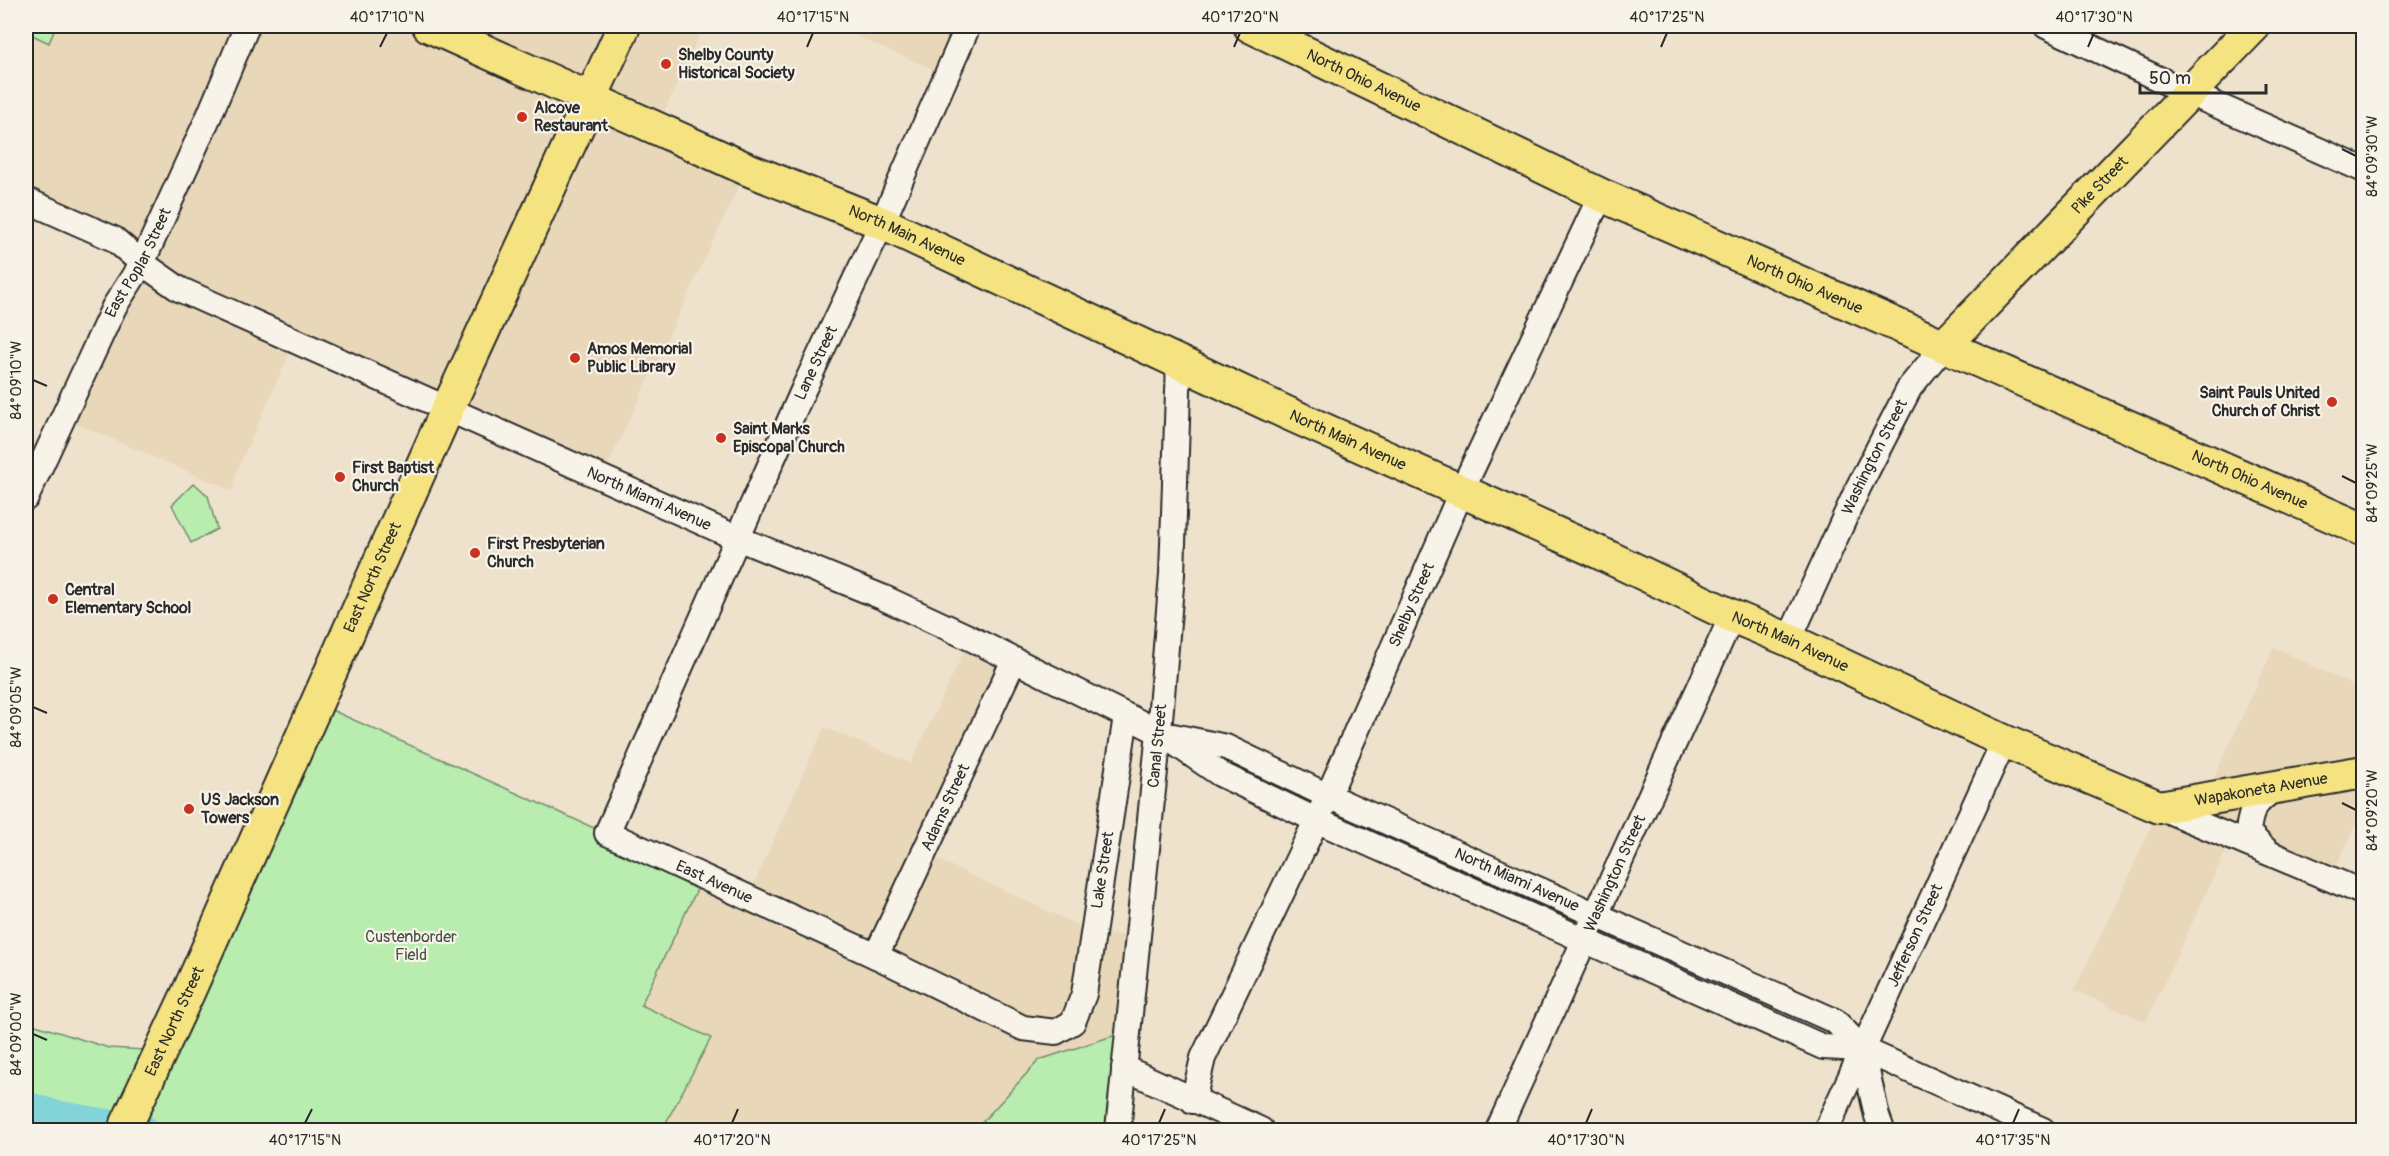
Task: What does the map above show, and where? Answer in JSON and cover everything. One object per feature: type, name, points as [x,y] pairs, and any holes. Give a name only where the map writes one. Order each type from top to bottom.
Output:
[{"type":"main road","name":"North Main Avenue","points":[[429,26],[747,169],[882,223],[1287,413],[1600,553],[2004,741],[2159,807]]},
{"type":"main road","name":"East North Street","points":[[124,1131],[162,1051],[447,410],[624,26]]},
{"type":"main road","name":"North Ohio Avenue","points":[[1250,26],[1601,195],[2364,530]]},
{"type":"main road","name":"Pike Street","points":[[1944,346],[2254,26]]},
{"type":"main road","name":"Wapakoneta Avenue","points":[[2159,807],[2364,772]]},
{"type":"street","name":"East Poplar Street","points":[[26,498],[114,307],[142,263],[247,26]]},
{"type":"street","name":"Lane Street","points":[[607,833],[805,386],[882,223],[968,26]]},
{"type":"street","points":[[2046,26],[2189,93],[2364,170]]},
{"type":"street","name":"Shelby Street","points":[[1193,1101],[1203,1058],[1328,796],[1462,490],[1601,195]]},
{"type":"street","name":"North Miami Avenue","points":[[26,200],[114,239],[142,263],[179,289],[737,538],[882,597],[1159,732],[1220,774],[1316,820],[1823,1047],[1862,1049],[2043,1131]]},
{"type":"street","name":"Washington Street","points":[[1789,640],[1859,486],[1910,387],[1944,346]]},
{"type":"street","name":"Canal Street","points":[[1118,1131],[1159,732],[1172,574],[1179,361]]},
{"type":"street","name":"Washington Street","points":[[1498,1131],[1732,616]]},
{"type":"street","name":"Adams Street","points":[[876,956],[1014,660]]},
{"type":"street","name":"Lake Street","points":[[1073,1022],[1084,994],[1126,716]]},
{"type":"street","name":"North Miami Avenue","points":[[1159,732],[1226,747],[1328,796],[1598,914],[1835,1021],[1862,1049]]},
{"type":"street","name":"Jefferson Street","points":[[1826,1131],[2004,741]]},
{"type":"street","name":"North Main Avenue","points":[[2268,852],[2248,833],[2249,817],[2256,803],[2276,787]]},
{"type":"street","name":"North Main Avenue","points":[[2159,807],[2364,893]]},
{"type":"street","name":"East Avenue","points":[[607,833],[876,956],[1023,1028],[1056,1032],[1073,1022]]},
{"type":"street","points":[[1862,1049],[1882,1131]]},
{"type":"street","points":[[1124,1068],[1261,1131]]},
{"type":"shaded area","points":[[56,26],[704,26],[656,129],[747,169],[602,478],[295,341],[236,473],[233,491],[63,418],[142,263],[26,200],[26,32],[49,43]]},
{"type":"shaded area","points":[[832,26],[969,26],[946,75]]},
{"type":"shaded area","points":[[970,638],[1014,660],[924,853],[1093,932],[1138,937],[1128,1031],[1039,1060],[975,1130],[662,1130],[711,1038],[641,1005],[703,877],[748,897],[824,727],[911,763]]},
{"type":"shaded area","points":[[2274,647],[2363,690],[2363,808],[2331,879],[2232,838],[2146,1022],[2074,990],[2128,879],[2159,807],[2204,799]]},
{"type":"green space","points":[[26,26],[56,26],[49,43],[26,32]]},
{"type":"green space","points":[[194,483],[208,496],[217,529],[191,543],[172,505]]},
{"type":"green space","name":"Custenborder Field","points":[[316,703],[703,877],[641,1005],[711,1038],[662,1130],[26,1130],[26,1022],[109,1048],[162,1051]]},
{"type":"green space","points":[[1128,1031],[1118,1130],[975,1130],[1039,1060]]},
{"type":"waterway","points":[[26,1106],[54,1115],[144,1130]]},
{"type":"place","name":"Shelby County Historical Society","points":[[666,64]]},
{"type":"place","name":"Alcove Restaurant","points":[[522,117]]},
{"type":"place","name":"Amos Memorial Public Library","points":[[575,358]]},
{"type":"place","name":"Saint Pauls United Church of Christ","points":[[2332,402]]},
{"type":"place","name":"Saint Marks Episcopal Church","points":[[721,438]]},
{"type":"place","name":"First Baptist Church","points":[[340,477]]},
{"type":"place","name":"First Presbyterian Church","points":[[475,553]]},
{"type":"place","name":"Central Elementary School","points":[[53,599]]},
{"type":"place","name":"US Jackson Towers","points":[[189,809]]}]
